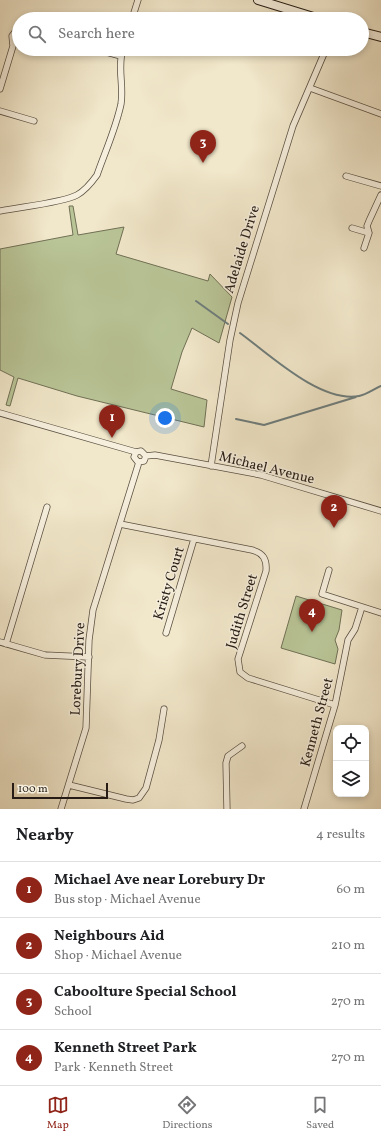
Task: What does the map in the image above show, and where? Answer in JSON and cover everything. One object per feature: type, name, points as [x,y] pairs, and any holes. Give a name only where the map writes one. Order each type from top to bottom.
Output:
[{"type":"main road","points":[[258,0],[297,12]]},
{"type":"main road","points":[[369,34],[381,37]]},
{"type":"street","points":[[134,12],[138,0]]},
{"type":"street","points":[[0,89],[12,49]]},
{"type":"street","points":[[0,211],[66,199],[76,196],[90,184],[97,175],[121,104],[121,56]]},
{"type":"street","name":"Adelaide Drive","points":[[211,466],[235,312],[293,126],[323,56]]},
{"type":"street","points":[[310,88],[381,114]]},
{"type":"street","points":[[0,111],[34,121]]},
{"type":"street","points":[[346,176],[381,186]]},
{"type":"street","points":[[364,248],[369,233],[367,226],[381,195]]},
{"type":"street","points":[[352,228],[369,233]]},
{"type":"street","points":[[0,413],[136,452],[142,451],[146,456],[144,460],[139,462],[134,458],[136,452]]},
{"type":"street","name":"Michael Avenue","points":[[146,456],[155,455],[260,475],[381,511]]},
{"type":"street","name":"Lorebury Drive","points":[[62,809],[86,728],[89,640],[93,610],[139,462]]},
{"type":"street","points":[[47,507],[3,642],[45,655],[89,657]]},
{"type":"street","name":"Judith Street","points":[[120,524],[257,552],[262,555],[265,560],[266,571],[238,659],[240,672],[248,678],[335,705]]},
{"type":"street","name":"Kristy Court","points":[[166,633],[194,539]]},
{"type":"street","points":[[329,570],[322,594],[381,613]]},
{"type":"street","name":"Kenneth Street","points":[[304,809],[335,705],[348,640],[355,629],[362,607]]},
{"type":"street","points":[[69,785],[126,799],[139,798],[146,788],[159,740],[164,709]]},
{"type":"street","points":[[227,809],[226,763],[228,756],[242,746]]},
{"type":"green space","points":[[69,206],[73,206],[78,235],[124,227],[116,254],[208,281],[210,274],[232,297],[219,343],[192,328],[182,352],[171,389],[207,400],[204,427],[77,396],[18,378],[10,406],[6,405],[14,377],[0,370],[0,249],[73,235]]},
{"type":"green space","points":[[296,596],[342,610],[339,630],[335,640],[338,649],[335,664],[281,648]]},
{"type":"waterway","points":[[196,301],[228,324]]},
{"type":"waterway","points":[[240,333],[296,375],[312,385],[328,392],[344,396],[359,396],[381,386]]},
{"type":"waterway","points":[[236,419],[264,425],[356,397]]},
{"type":"place","name":"Caboolture Special School","points":[[203,163]]},
{"type":"place","name":"Michael Ave near Lorebury Dr","points":[[112,438]]},
{"type":"place","name":"Neighbours Aid","points":[[334,528]]},
{"type":"place","name":"Kenneth Street Park","points":[[312,632]]}]
